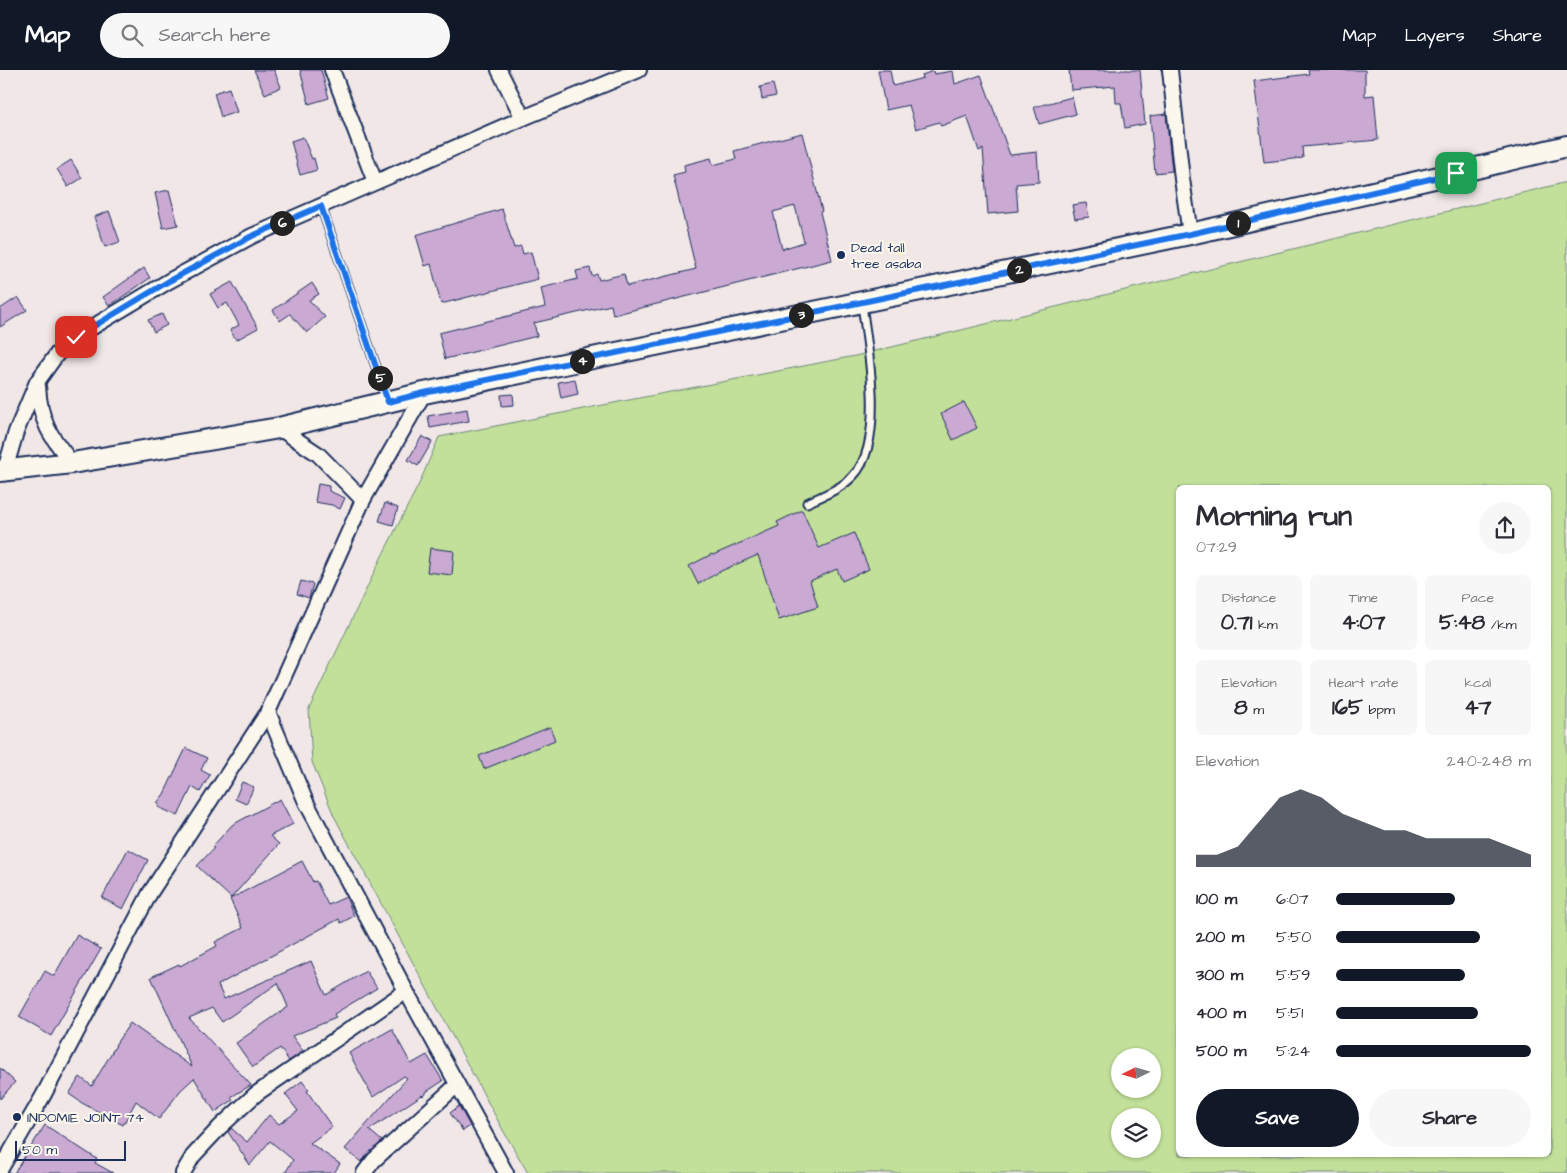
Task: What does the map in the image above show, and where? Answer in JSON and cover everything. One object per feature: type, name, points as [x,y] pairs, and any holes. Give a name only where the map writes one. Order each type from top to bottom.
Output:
[{"type":"main road","points":[[3,470],[72,463],[279,428],[424,393],[1190,234],[1446,176],[1567,146]]},
{"type":"street","points":[[332,70],[375,182]]},
{"type":"street","points":[[499,70],[523,118]]},
{"type":"street","points":[[3,470],[16,432],[37,382],[57,354],[76,337],[169,281],[252,236],[523,118],[639,70]]},
{"type":"street","points":[[1170,70],[1190,234]]},
{"type":"street","points":[[37,382],[39,406],[47,428],[72,463]]},
{"type":"street","points":[[0,1170],[43,1096],[150,893],[268,712],[363,500],[424,393]]},
{"type":"street","points":[[279,428],[318,454],[363,500]]},
{"type":"street","points":[[268,712],[306,802],[406,991],[506,1173]]},
{"type":"street","points":[[183,1173],[193,1156],[256,1094],[406,991]]},
{"type":"street","points":[[364,1173],[374,1160],[457,1085]]},
{"type":"lane","points":[[321,206],[388,402]]},
{"type":"lane","points":[[807,503],[852,478],[859,470],[864,458],[870,434],[872,397],[862,302]]},
{"type":"green space","points":[[1567,182],[1567,1173],[528,1173],[504,1132],[334,816],[312,762],[309,709],[382,556],[419,484],[439,437],[855,356]]},
{"type":"building","points":[[254,70],[274,70],[281,87],[265,94]]},
{"type":"building","points":[[300,70],[321,70],[329,98],[309,104]]},
{"type":"building","points":[[878,70],[890,70],[893,86],[923,78],[922,75],[933,71],[934,74],[953,71],[955,84],[981,75],[1010,155],[1037,152],[1039,182],[1016,184],[1018,211],[988,214],[983,149],[979,151],[967,116],[941,126],[939,122],[916,129],[909,105],[886,110]]},
{"type":"building","points":[[1069,70],[1140,70],[1145,124],[1125,128],[1121,103],[1116,103],[1115,86],[1071,90]]},
{"type":"building","points":[[1308,70],[1365,70],[1365,96],[1374,95],[1378,140],[1302,147],[1303,158],[1264,162],[1254,81],[1309,74]]},
{"type":"building","points":[[773,84],[776,96],[762,99],[760,87]]},
{"type":"building","points":[[229,88],[237,112],[221,117],[214,93]]},
{"type":"building","points":[[1072,97],[1076,114],[1039,124],[1034,107]]},
{"type":"building","points":[[1166,114],[1172,171],[1155,173],[1150,116]]},
{"type":"building","points":[[802,133],[822,211],[820,212],[832,260],[613,315],[611,305],[534,323],[537,336],[445,359],[439,333],[545,307],[541,288],[578,279],[576,271],[590,268],[592,276],[597,274],[599,280],[624,274],[627,286],[696,269],[673,175],[685,172],[684,165],[711,158],[713,165],[736,159],[734,151]],"holes":[[[795,206],[804,242],[782,249],[773,212]]]},
{"type":"building","points":[[303,137],[312,159],[314,158],[317,170],[300,175],[291,141]]},
{"type":"building","points":[[71,160],[82,178],[68,187],[57,169]]},
{"type":"building","points":[[169,190],[178,225],[163,228],[155,193]]},
{"type":"building","points":[[1086,203],[1089,217],[1075,219],[1072,205]]},
{"type":"building","points":[[502,209],[514,248],[521,246],[523,254],[531,252],[538,279],[441,304],[431,264],[425,266],[416,235]]},
{"type":"building","points":[[109,211],[120,242],[105,247],[94,217]]},
{"type":"building","points":[[144,268],[150,278],[109,306],[103,297]]},
{"type":"building","points":[[232,282],[258,328],[236,340],[230,330],[239,325],[227,303],[218,308],[210,294]]},
{"type":"building","points":[[312,283],[319,294],[309,300],[325,317],[307,333],[290,314],[280,321],[273,310]]},
{"type":"building","points":[[18,297],[27,310],[0,327],[0,309]]},
{"type":"building","points":[[162,314],[167,325],[154,332],[148,320]]},
{"type":"building","points":[[575,379],[578,394],[561,398],[558,382]]},
{"type":"building","points":[[513,394],[514,405],[502,406],[501,395]]},
{"type":"building","points":[[964,402],[977,428],[953,440],[941,414]]},
{"type":"building","points":[[467,409],[469,421],[430,428],[428,416]]},
{"type":"building","points":[[422,436],[432,442],[418,466],[408,460]]},
{"type":"building","points":[[318,484],[329,486],[329,491],[345,498],[340,509],[332,505],[315,502]]},
{"type":"building","points":[[385,503],[398,508],[393,525],[379,521]]},
{"type":"building","points":[[802,510],[819,548],[854,533],[869,569],[842,581],[837,569],[810,581],[818,607],[779,620],[758,555],[721,571],[698,584],[689,566],[712,554],[779,526],[777,522]]},
{"type":"building","points":[[430,548],[454,551],[452,575],[427,572]]},
{"type":"building","points":[[301,581],[313,584],[309,598],[297,594]]},
{"type":"building","points":[[550,727],[555,740],[484,769],[479,756]]},
{"type":"building","points":[[186,748],[207,758],[201,770],[210,775],[200,792],[192,787],[178,816],[158,807],[159,804],[157,803],[164,794]]},
{"type":"building","points":[[242,782],[254,787],[246,804],[235,799]]},
{"type":"building","points":[[280,799],[293,824],[270,836],[279,844],[231,898],[197,866],[232,825]]},
{"type":"building","points":[[128,849],[148,860],[123,909],[102,898]]},
{"type":"building","points":[[302,861],[313,882],[316,881],[328,905],[346,897],[354,916],[341,923],[339,919],[218,985],[224,999],[311,961],[326,995],[366,971],[377,988],[334,1014],[336,1018],[292,1036],[303,1051],[289,1061],[280,1048],[253,1067],[236,1043],[288,1007],[278,983],[222,1022],[212,1008],[189,1018],[251,1085],[231,1097],[233,1100],[215,1112],[194,1078],[180,1091],[159,1119],[136,1101],[123,1125],[69,1094],[80,1077],[92,1086],[130,1023],[192,1067],[151,977],[179,964],[180,966],[217,946],[215,942],[243,928],[230,899]]},
{"type":"building","points":[[77,935],[101,949],[51,1036],[19,1017],[45,971],[54,976]]},
{"type":"building","points":[[392,1029],[411,1064],[427,1055],[443,1081],[369,1130],[382,1141],[361,1162],[345,1149],[407,1078],[404,1076],[373,1097],[349,1053]]},
{"type":"building","points":[[0,1068],[15,1082],[0,1099]]},
{"type":"building","points":[[302,1081],[332,1127],[310,1143],[340,1164],[334,1173],[285,1173],[293,1160],[270,1141],[250,1165],[228,1132],[231,1128],[247,1142],[269,1115],[279,1124],[298,1111],[285,1094]]},
{"type":"building","points":[[459,1106],[470,1126],[463,1131],[450,1113]]},
{"type":"building","points":[[45,1125],[97,1159],[95,1163],[113,1173],[14,1173]]},
{"type":"place","name":"Dead tall tree asaba","points":[[841,255]]},
{"type":"place","name":"INDOMIE JOINT 74","points":[[17,1117]]},
{"type":"route","points":[[76,337],[169,281],[252,236],[321,206],[388,402],[1190,234],[1456,173]]}]
